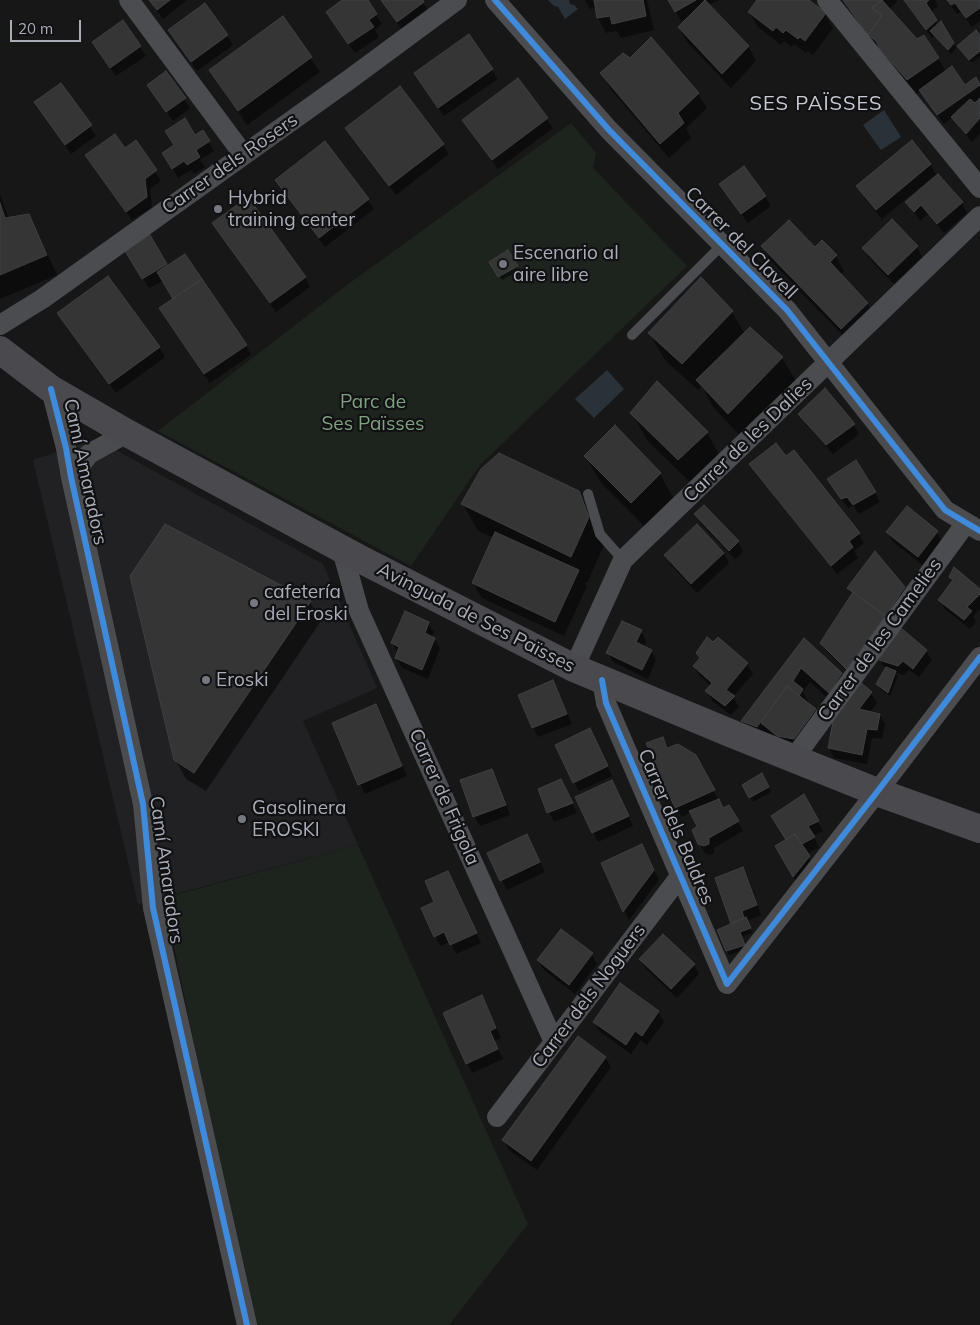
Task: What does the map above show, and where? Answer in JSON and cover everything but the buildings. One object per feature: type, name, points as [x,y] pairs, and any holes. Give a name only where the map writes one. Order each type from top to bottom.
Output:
[{"type":"main road","name":"Avinguda de Ses Païsses","points":[[0,350],[52,389],[127,433],[342,550],[574,668],[878,792],[980,829]]},
{"type":"street","points":[[129,0],[243,154]]},
{"type":"street","name":"Carrer dels Rosers","points":[[0,325],[42,299],[350,79],[457,0]]},
{"type":"street","name":"Carrer del Clavell","points":[[496,0],[609,130],[787,310],[945,510],[973,527]]},
{"type":"street","points":[[827,0],[980,188]]},
{"type":"street","name":"Carrer de les Dalies","points":[[574,668],[624,560],[980,216]]},
{"type":"street","name":"Camí Amaradors","points":[[52,389],[143,804],[153,908],[247,1325]]},
{"type":"street","name":"Camí Amaradors","points":[[71,477],[89,454],[127,433]]},
{"type":"street","name":"Carrer de les Camelies","points":[[794,758],[973,527]]},
{"type":"street","name":"Carrer de Frigola","points":[[342,550],[360,610],[554,1042]]},
{"type":"street","points":[[878,792],[980,657]]},
{"type":"street","name":"Carrer dels Baldres","points":[[602,680],[606,703],[727,984],[878,792]]},
{"type":"street","name":"Carrer dels Noguers","points":[[497,1117],[680,875]]},
{"type":"lane","points":[[632,335],[722,245]]},
{"type":"lane","points":[[588,494],[600,534],[624,560]]},
{"type":"shaded area","points":[[548,0],[569,0],[570,4],[578,9],[565,19],[558,7]]},
{"type":"shaded area","points":[[884,110],[901,137],[881,150],[863,125]]},
{"type":"shaded area","points":[[607,370],[624,389],[594,418],[575,399]]},
{"type":"shaded area","points":[[96,439],[323,564],[377,688],[303,721],[358,845],[138,904],[33,460]]},
{"type":"green space","name":"Parc de Ses Païsses","points":[[571,123],[596,153],[593,168],[687,266],[479,466],[411,566],[158,431],[347,285]]},
{"type":"green space","points":[[358,845],[528,1224],[449,1325],[255,1325],[226,1198],[164,898]]},
{"type":"cycle path","points":[[495,0],[609,130],[787,310],[945,510],[980,531]]},
{"type":"cycle path","points":[[51,389],[66,448],[143,804],[153,908],[247,1325]]},
{"type":"cycle path","points":[[602,680],[606,703],[727,984],[980,657]]},
{"type":"place","name":"Hybrid training center","points":[[218,209]]},
{"type":"place","name":"Escenario al aire libre","points":[[503,264]]},
{"type":"place","name":"cafetería del Eroski","points":[[254,603]]},
{"type":"place","name":"Eroski","points":[[206,680]]},
{"type":"place","name":"Gasolinera EROSKI","points":[[242,819]]},
{"type":"district","name":"SES PAÏSSES","points":[[816,104]]}]
